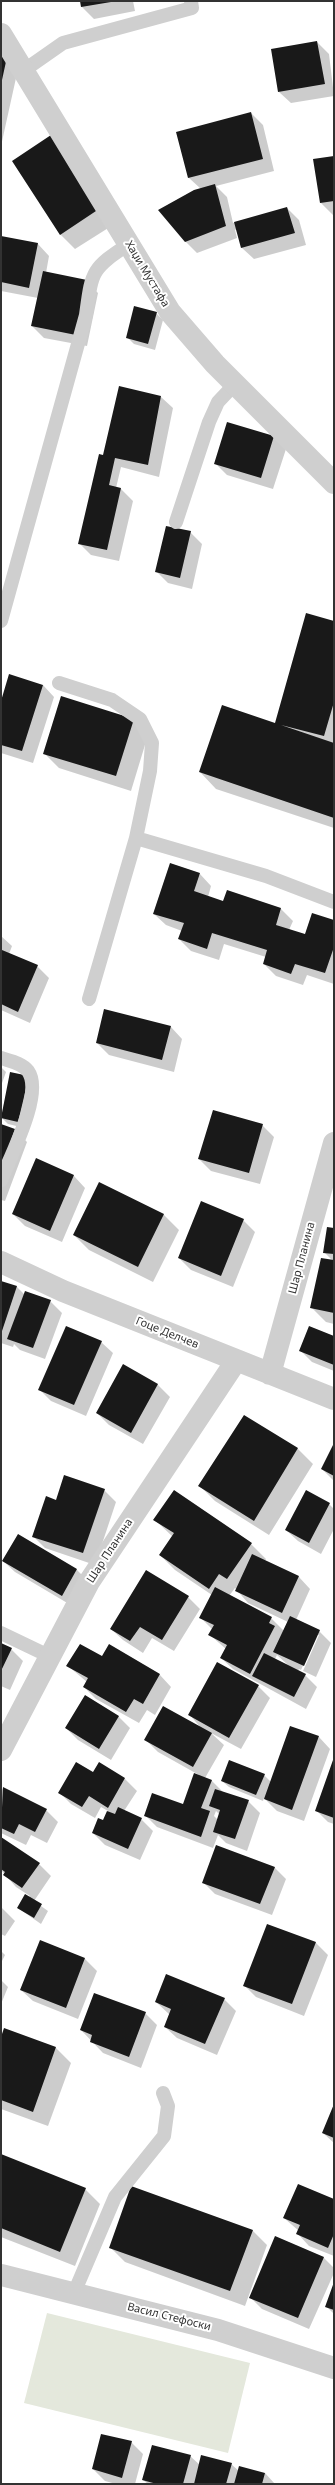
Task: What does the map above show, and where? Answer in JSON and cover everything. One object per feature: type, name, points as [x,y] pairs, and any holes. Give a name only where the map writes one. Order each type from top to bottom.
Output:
[{"type":"street","name":"Хаџи Мустафа","points":[[1,34],[22,71],[170,312],[234,384],[334,483]]},
{"type":"street","name":"Шар Планина","points":[[270,1374],[334,1143]]},
{"type":"street","name":"Гоце Делчев","points":[[1,1262],[63,1291],[334,1399]]},
{"type":"street","name":"Шар Планина","points":[[1,1750],[49,1656],[90,1582],[236,1361]]},
{"type":"street","name":"Васил Стефоски","points":[[1,2275],[218,2330],[334,2368]]},
{"type":"lane","points":[[22,71],[63,43],[192,8],[192,1]]},
{"type":"lane","points":[[1,621],[86,315],[91,280],[102,262],[129,244]]},
{"type":"lane","points":[[176,522],[209,422],[218,402],[234,384]]},
{"type":"lane","points":[[59,683],[112,700],[140,719],[152,743],[150,771],[136,838],[89,999]]},
{"type":"lane","points":[[136,838],[266,876],[334,902]]},
{"type":"lane","points":[[1,1058],[16,1062],[28,1071],[33,1086],[29,1110],[1,1180]]},
{"type":"lane","points":[[1,1633],[49,1656]]},
{"type":"lane","points":[[74,2293],[115,2197],[164,2136],[168,2106],[163,2093]]},
{"type":"shaded area","points":[[47,2313],[250,2363],[228,2453],[24,2403]]},
{"type":"building","points":[[80,1],[111,1],[111,2],[81,7]]},
{"type":"building","points":[[317,41],[325,84],[278,92],[271,49]]},
{"type":"building","points":[[1,55],[7,57],[2,80],[1,80]]},
{"type":"building","points":[[251,112],[263,159],[188,178],[176,132]]},
{"type":"building","points":[[51,135],[99,209],[60,235],[12,161]]},
{"type":"building","points":[[334,156],[334,201],[320,203],[313,159]]},
{"type":"building","points":[[215,184],[226,226],[185,242],[158,210],[194,190]]},
{"type":"building","points":[[287,207],[295,233],[241,248],[234,222]]},
{"type":"building","points":[[1,236],[38,243],[29,288],[1,282]]},
{"type":"building","points":[[43,271],[87,280],[76,335],[31,326]]},
{"type":"building","points":[[134,306],[157,312],[148,344],[126,338]]},
{"type":"building","points":[[119,386],[161,396],[148,465],[115,458],[109,485],[121,488],[107,550],[78,544],[99,454],[103,455]]},
{"type":"building","points":[[227,422],[274,436],[261,478],[214,464]]},
{"type":"building","points":[[166,526],[191,531],[180,578],[155,572]]},
{"type":"building","points":[[306,613],[334,621],[334,702],[324,736],[281,725],[334,743],[334,818],[199,772],[222,705],[275,723]]},
{"type":"building","points":[[9,674],[43,685],[22,751],[1,745],[1,701]]},
{"type":"building","points":[[61,696],[134,719],[116,776],[43,754]]},
{"type":"building","points":[[170,863],[200,873],[194,891],[223,901],[227,890],[281,908],[276,925],[305,934],[312,913],[334,920],[334,947],[325,973],[295,964],[291,974],[263,964],[267,950],[212,933],[207,949],[178,939],[184,923],[153,914]]},
{"type":"building","points":[[2,950],[38,965],[18,1012],[1,1004]]},
{"type":"building","points":[[104,1009],[171,1026],[162,1060],[96,1043]]},
{"type":"building","points":[[10,1072],[29,1076],[18,1122],[1,1118]]},
{"type":"building","points":[[213,1110],[263,1124],[249,1173],[198,1159]]},
{"type":"building","points":[[1,1124],[15,1129],[1,1168]]},
{"type":"building","points":[[36,1158],[74,1175],[50,1231],[12,1214]]},
{"type":"building","points":[[99,1182],[164,1214],[138,1267],[73,1235]]},
{"type":"building","points":[[201,1201],[244,1219],[221,1276],[178,1258]]},
{"type":"building","points":[[327,1227],[334,1228],[334,1254],[323,1253]]},
{"type":"building","points":[[321,1258],[334,1260],[334,1313],[310,1308]]},
{"type":"building","points":[[1,1281],[17,1286],[1,1334]]},
{"type":"building","points":[[25,1291],[51,1300],[33,1348],[7,1339]]},
{"type":"building","points":[[66,1326],[102,1341],[74,1405],[38,1390]]},
{"type":"building","points":[[309,1326],[334,1336],[334,1365],[299,1351]]},
{"type":"building","points":[[123,1364],[158,1384],[131,1433],[96,1413]]},
{"type":"building","points":[[244,1415],[298,1448],[254,1521],[198,1486]]},
{"type":"building","points":[[334,1443],[334,1476],[321,1469]]},
{"type":"building","points":[[64,1475],[105,1489],[83,1553],[32,1537],[46,1496],[56,1500]]},
{"type":"building","points":[[174,1490],[252,1543],[227,1579],[219,1574],[209,1589],[159,1555],[174,1533],[153,1520]]},
{"type":"building","points":[[306,1490],[330,1503],[309,1543],[285,1530]]},
{"type":"building","points":[[18,1534],[77,1569],[62,1596],[2,1561]]},
{"type":"building","points":[[252,1554],[299,1576],[282,1613],[235,1591]]},
{"type":"building","points":[[146,1570],[189,1596],[162,1640],[140,1627],[130,1641],[110,1629]]},
{"type":"building","points":[[215,1587],[272,1617],[269,1623],[275,1626],[250,1674],[220,1658],[227,1645],[208,1635],[214,1625],[199,1618]]},
{"type":"building","points":[[290,1616],[320,1630],[304,1666],[273,1652]]},
{"type":"building","points":[[1,1643],[12,1648],[1,1671]]},
{"type":"building","points":[[80,1644],[102,1656],[109,1644],[160,1674],[143,1704],[134,1699],[126,1712],[83,1687],[88,1678],[66,1666]]},
{"type":"building","points":[[264,1653],[306,1674],[294,1697],[252,1676]]},
{"type":"building","points":[[217,1662],[259,1685],[229,1738],[188,1715]]},
{"type":"building","points":[[85,1695],[119,1716],[99,1749],[65,1728]]},
{"type":"building","points":[[163,1706],[212,1733],[193,1767],[144,1740]]},
{"type":"building","points":[[290,1726],[319,1736],[292,1810],[264,1799]]},
{"type":"building","points":[[229,1760],[265,1774],[256,1795],[221,1781]]},
{"type":"building","points":[[333,1760],[334,1761],[334,1818],[315,1811]]},
{"type":"building","points":[[76,1762],[93,1772],[99,1762],[125,1778],[108,1808],[89,1796],[82,1807],[58,1793]]},
{"type":"building","points":[[194,1773],[212,1780],[201,1808],[210,1811],[201,1837],[144,1816],[152,1793],[183,1804]]},
{"type":"building","points":[[3,1787],[47,1809],[35,1832],[19,1824],[14,1834],[1,1828]]},
{"type":"building","points":[[215,1789],[249,1800],[235,1839],[213,1832],[220,1810],[209,1806]]},
{"type":"building","points":[[118,1807],[142,1818],[128,1849],[92,1833],[98,1818],[103,1820],[107,1811],[115,1814]]},
{"type":"building","points":[[1,1837],[40,1863],[22,1888],[3,1875],[5,1872],[1,1869]]},
{"type":"building","points":[[216,1845],[275,1867],[260,1904],[202,1883]]},
{"type":"building","points":[[25,1894],[42,1904],[34,1918],[17,1908]]},
{"type":"building","points":[[267,1924],[316,1942],[292,2004],[243,1986]]},
{"type":"building","points":[[40,1940],[85,1958],[66,2008],[20,1990]]},
{"type":"building","points":[[166,1974],[225,1998],[205,2044],[164,2027],[171,2009],[155,2002]]},
{"type":"building","points":[[94,1993],[146,2012],[129,2057],[90,2042],[92,2035],[80,2030]]},
{"type":"building","points":[[4,2028],[56,2047],[33,2112],[1,2100],[1,2037]]},
{"type":"building","points":[[334,2104],[334,2138],[322,2133]]},
{"type":"building","points":[[1,2154],[86,2188],[60,2252],[1,2228]]},
{"type":"building","points":[[298,2184],[334,2199],[334,2234],[328,2248],[296,2234],[300,2225],[283,2218]]},
{"type":"building","points":[[131,2186],[253,2230],[230,2291],[109,2248]]},
{"type":"building","points":[[275,2236],[324,2257],[298,2318],[249,2298]]},
{"type":"building","points":[[334,2282],[334,2310],[325,2307]]},
{"type":"building","points":[[101,2434],[132,2441],[122,2478],[92,2469]]},
{"type":"building","points":[[152,2445],[191,2455],[183,2484],[157,2484],[142,2480]]},
{"type":"building","points":[[201,2455],[232,2463],[226,2484],[194,2484]]},
{"type":"building","points":[[239,2466],[265,2473],[262,2484],[234,2484]]}]
